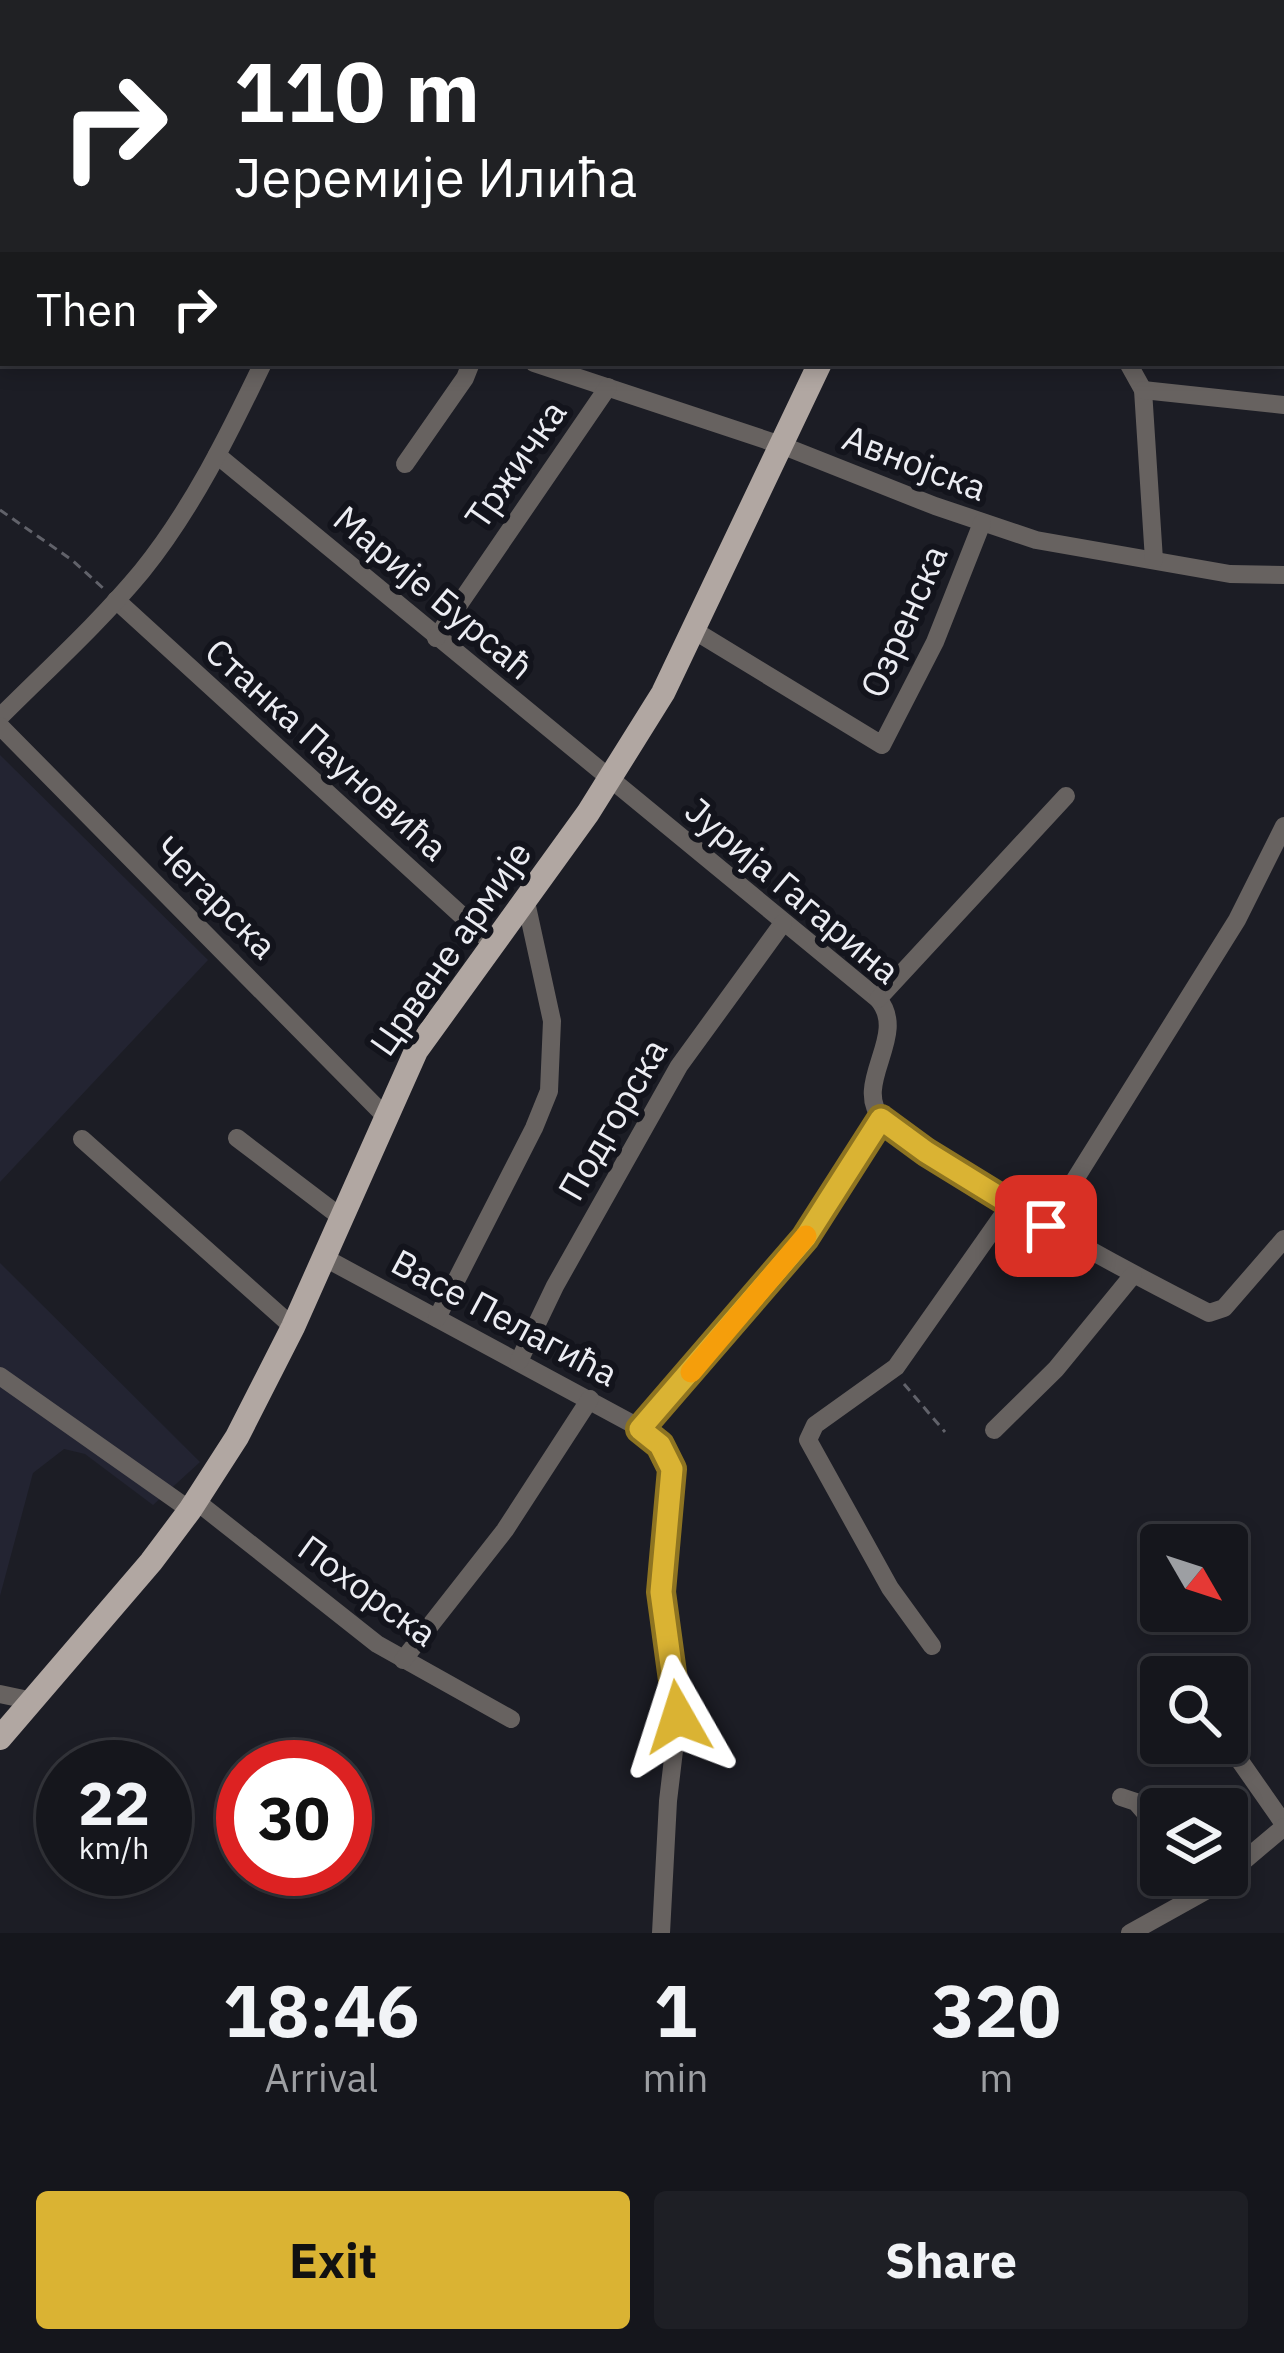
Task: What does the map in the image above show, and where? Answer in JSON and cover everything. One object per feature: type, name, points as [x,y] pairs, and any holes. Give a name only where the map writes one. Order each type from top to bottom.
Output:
[{"type":"main road","name":"Црвене армије","points":[[0,1738],[194,1506],[252,1410],[325,1258],[384,1115],[425,1036],[526,902],[663,693],[819,366]]},
{"type":"street","points":[[0,721],[116,600],[164,541],[217,455],[262,366]]},
{"type":"street","points":[[405,464],[470,366]]},
{"type":"street","name":"Авнојска","points":[[543,366],[781,445],[1036,540],[1230,574],[1284,575]]},
{"type":"street","points":[[1130,366],[1143,390],[1154,560]]},
{"type":"street","name":"Тржичка","points":[[436,638],[608,387]]},
{"type":"street","points":[[1143,390],[1284,405]]},
{"type":"street","name":"Марије Бурсаћ","points":[[217,455],[610,779]]},
{"type":"street","name":"Озренска","points":[[694,631],[882,745],[934,642],[982,523]]},
{"type":"street","name":"Станка Пауновића","points":[[116,600],[494,945]]},
{"type":"street","name":"Чегарска","points":[[0,721],[384,1115]]},
{"type":"street","name":"Јурија Гагарина","points":[[610,779],[878,999],[891,1030],[873,1093],[881,1119]]},
{"type":"street","points":[[878,999],[1066,796]]},
{"type":"street","points":[[1046,1226],[1238,920],[1282,837]]},
{"type":"street","points":[[437,1318],[527,1143],[549,1090],[552,1021],[526,902]]},
{"type":"street","name":"Подгорска","points":[[519,1361],[555,1286],[680,1066],[784,923]]},
{"type":"street","points":[[640,1429],[805,1238],[881,1119],[1010,1205],[1209,1313],[1231,1301],[1284,1239]]},
{"type":"street","points":[[82,1138],[293,1327]]},
{"type":"street","points":[[237,1138],[342,1218]]},
{"type":"street","points":[[932,1646],[890,1588],[808,1440],[815,1425],[896,1366],[1010,1205]]},
{"type":"street","name":"Васе Пелагића","points":[[325,1258],[640,1429],[660,1445],[672,1469],[661,1592],[678,1717],[661,1933]]},
{"type":"street","points":[[994,1430],[1057,1369],[1133,1275]]},
{"type":"street","name":"Похорска","points":[[0,1376],[194,1506],[403,1660],[511,1719]]},
{"type":"street","points":[[403,1660],[523,1506],[590,1400]]},
{"type":"street","points":[[0,1694],[33,1701]]},
{"type":"street","points":[[1242,1764],[1284,1826],[1248,1854]]},
{"type":"street","points":[[1120,1797],[1140,1807]]},
{"type":"street","points":[[1130,1933],[1188,1896]]},
{"type":"path","points":[[0,510],[72,560],[116,600]]},
{"type":"path","points":[[896,1366],[900,1380],[945,1432]]},
{"type":"shaded area","points":[[0,755],[208,960],[0,1182]]},
{"type":"shaded area","points":[[0,1263],[200,1462],[153,1505],[85,1454],[64,1449],[33,1473],[0,1596]]},
{"type":"slow traffic","points":[[691,1372],[806,1236]]},
{"type":"route","points":[[678,1717],[661,1592],[672,1469],[660,1445],[640,1429],[805,1238],[881,1119],[1046,1226]]}]
